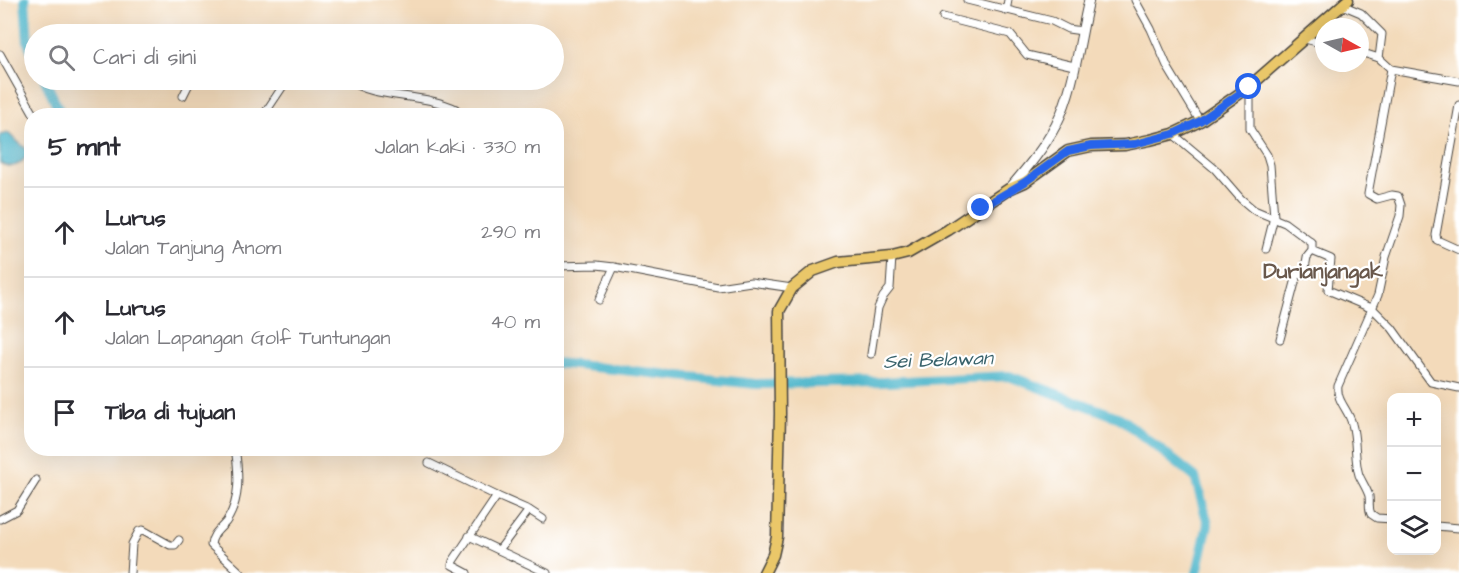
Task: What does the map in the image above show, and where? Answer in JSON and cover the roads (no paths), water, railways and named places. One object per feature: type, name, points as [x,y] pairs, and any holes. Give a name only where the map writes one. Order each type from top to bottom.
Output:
[{"type":"main road","points":[[765,573],[773,555],[777,537],[780,414],[779,311],[792,288],[813,271],[831,264],[891,257],[915,249],[1009,189],[1025,182],[1068,151],[1091,146],[1135,144],[1173,134],[1200,121],[1249,87],[1345,3]]},
{"type":"street","points":[[969,0],[1082,31]]},
{"type":"street","points":[[1006,11],[1008,0]]},
{"type":"street","points":[[1009,189],[1038,155],[1057,124],[1074,66],[1089,0]]},
{"type":"street","points":[[1135,0],[1151,29],[1168,69],[1200,121]]},
{"type":"street","points":[[1345,3],[1361,13],[1382,34],[1379,58]]},
{"type":"street","points":[[942,17],[1010,34],[1027,55],[1074,66]]},
{"type":"street","points":[[1305,39],[1315,42]]},
{"type":"street","points":[[0,54],[30,108]]},
{"type":"street","points":[[1369,55],[1379,58],[1391,69],[1459,81]]},
{"type":"street","points":[[1387,519],[1377,518],[1371,514],[1368,507],[1369,496],[1359,476],[1353,425],[1337,392],[1362,328],[1373,309],[1386,257],[1400,216],[1401,205],[1399,198],[1395,195],[1377,199],[1368,194],[1391,69]]},
{"type":"street","points":[[1249,87],[1250,129],[1267,155],[1270,165],[1274,217],[1266,249]]},
{"type":"street","points":[[183,96],[186,90]]},
{"type":"street","points":[[268,108],[280,90]]},
{"type":"street","points":[[374,90],[434,100],[454,108]]},
{"type":"street","points":[[1459,105],[1436,235],[1437,240],[1459,250]]},
{"type":"street","points":[[1173,134],[1215,169],[1241,199],[1254,210],[1274,217],[1311,241],[1312,251],[1307,257],[1304,274],[1297,277],[1280,339]]},
{"type":"street","points":[[1312,251],[1331,259],[1328,290],[1373,309],[1392,328],[1431,382],[1459,388]]},
{"type":"street","points":[[871,354],[878,308],[890,288],[891,257]]},
{"type":"street","points":[[564,266],[614,267],[718,286],[750,282],[792,288]]},
{"type":"street","points":[[599,300],[614,267]]},
{"type":"street","points":[[236,456],[239,472],[237,491],[226,521],[212,537],[211,545],[241,573]]},
{"type":"street","points":[[429,463],[529,510],[543,519]]},
{"type":"street","points":[[0,519],[17,510],[36,480]]},
{"type":"street","points":[[467,573],[452,563],[497,496]]},
{"type":"street","points":[[499,550],[529,510]]},
{"type":"street","points":[[1441,526],[1459,528]]},
{"type":"street","points":[[130,573],[132,544],[139,531],[143,530],[170,545],[175,545],[179,540]]},
{"type":"street","points":[[469,536],[547,573]]},
{"type":"water","points":[[8,133],[24,147],[24,159],[19,164],[8,166],[0,163],[0,135]]},
{"type":"waterway","name":"Sei Belawan","points":[[25,0],[27,24]]},
{"type":"waterway","name":"Sei Belawan","points":[[50,90],[58,108]]},
{"type":"waterway","name":"Sei Belawan","points":[[564,364],[756,384],[884,382],[1009,376],[1120,418],[1195,477],[1208,524],[1197,573]]},
{"type":"district","name":"Durianjangak","points":[[1323,271]]}]
